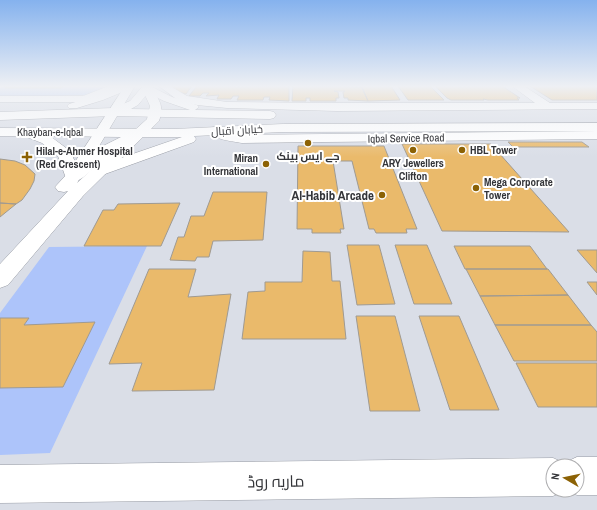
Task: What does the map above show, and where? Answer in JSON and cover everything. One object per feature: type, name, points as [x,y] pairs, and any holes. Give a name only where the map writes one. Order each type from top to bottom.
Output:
[{"type":"main road","points":[[37,114],[53,110]]},
{"type":"main road","name":"Khayban-e-Iqbal","points":[[0,117],[87,110]]},
{"type":"main road","points":[[64,132],[115,110]]},
{"type":"main road","points":[[0,262],[73,177],[101,133],[119,110]]},
{"type":"main road","points":[[141,110],[283,128]]},
{"type":"main road","points":[[141,110],[157,112]]},
{"type":"main road","points":[[207,110],[225,114]]},
{"type":"main road","points":[[554,110],[566,118]]},
{"type":"main road","points":[[142,133],[153,121],[157,112]]},
{"type":"main road","name":"خیابان اقبال","points":[[181,116],[225,114],[597,118]]},
{"type":"main road","points":[[73,177],[108,149],[123,144],[142,133],[181,116]]},
{"type":"main road","points":[[0,117],[80,126],[101,133],[123,144]]},
{"type":"main road","name":"خیابان اقبال","points":[[101,133],[283,128],[597,127]]},
{"type":"main road","points":[[99,171],[157,149],[215,131]]},
{"type":"main road","name":"Iqbal Service Road","points":[[215,131],[234,138],[249,139],[591,135]]},
{"type":"main road","name":"Khayban-e-Iqbal","points":[[0,132],[101,133]]},
{"type":"main road","points":[[20,132],[47,140],[61,151],[68,160],[73,177]]},
{"type":"main road","points":[[591,135],[597,144]]},
{"type":"main road","points":[[0,279],[77,192],[99,171],[123,144]]},
{"type":"main road","points":[[585,476],[597,476]]},
{"type":"main road","name":"ماریہ روڈ","points":[[0,484],[545,477]]},
{"type":"shaded area","points":[[147,246],[50,453],[0,455],[0,313],[49,247]]},
{"type":"building","points":[[508,142],[582,142],[589,147],[513,147]]},
{"type":"building","name":"Mega Corporate Tower","points":[[402,144],[491,144],[569,232],[442,231]]},
{"type":"building","name":"Al-Habib Arcade","points":[[298,146],[384,146],[417,229],[406,229],[407,233],[376,233],[374,229],[369,229],[352,161],[333,161],[344,229],[340,229],[341,233],[312,233],[312,229],[297,229]]},
{"type":"building","points":[[0,159],[15,161],[25,165],[35,174],[34,181],[30,189],[22,200],[16,204],[0,203]]},
{"type":"building","points":[[213,192],[267,192],[263,240],[213,241],[209,257],[197,257],[195,261],[170,260],[178,237],[184,237],[191,216],[204,216]]},
{"type":"building","points":[[0,203],[16,204],[0,217]]},
{"type":"building","points":[[180,203],[161,246],[84,246],[103,210],[114,210],[118,204]]},
{"type":"building","points":[[347,245],[379,245],[395,304],[357,305]]},
{"type":"building","points":[[395,245],[427,245],[452,304],[414,304]]},
{"type":"building","points":[[454,246],[530,246],[547,269],[465,269]]},
{"type":"building","points":[[577,250],[597,250],[597,273]]},
{"type":"building","points":[[303,251],[330,252],[332,281],[340,281],[346,339],[242,339],[248,292],[265,291],[265,282],[302,282]]},
{"type":"building","points":[[149,269],[196,269],[188,297],[231,294],[214,390],[132,391],[142,363],[109,364]]},
{"type":"building","points":[[466,269],[548,269],[568,295],[480,296]]},
{"type":"building","points":[[587,282],[597,282],[597,295]]},
{"type":"building","points":[[568,295],[591,325],[495,325],[480,296]]},
{"type":"building","points":[[356,316],[395,316],[420,411],[370,411]]},
{"type":"building","points":[[419,316],[459,316],[499,410],[450,410]]},
{"type":"building","points":[[0,318],[29,318],[24,325],[95,322],[63,387],[0,388]]},
{"type":"building","points":[[495,325],[591,325],[597,332],[597,361],[514,361]]},
{"type":"building","points":[[516,363],[597,363],[597,407],[538,407]]},
{"type":"place","name":"جے ایس بینک","points":[[308,143]]},
{"type":"place","name":"ARY Jewellers Clifton","points":[[413,150]]},
{"type":"place","name":"HBL Tower","points":[[462,150]]},
{"type":"place","name":"Hilal-e-Ahmer Hospital (Red Crescent)","points":[[27,157]]},
{"type":"place","name":"Miran International","points":[[266,164]]},
{"type":"place","name":"Mega Corporate Tower","points":[[476,188]]},
{"type":"place","name":"Al-Habib Arcade","points":[[382,195]]}]
